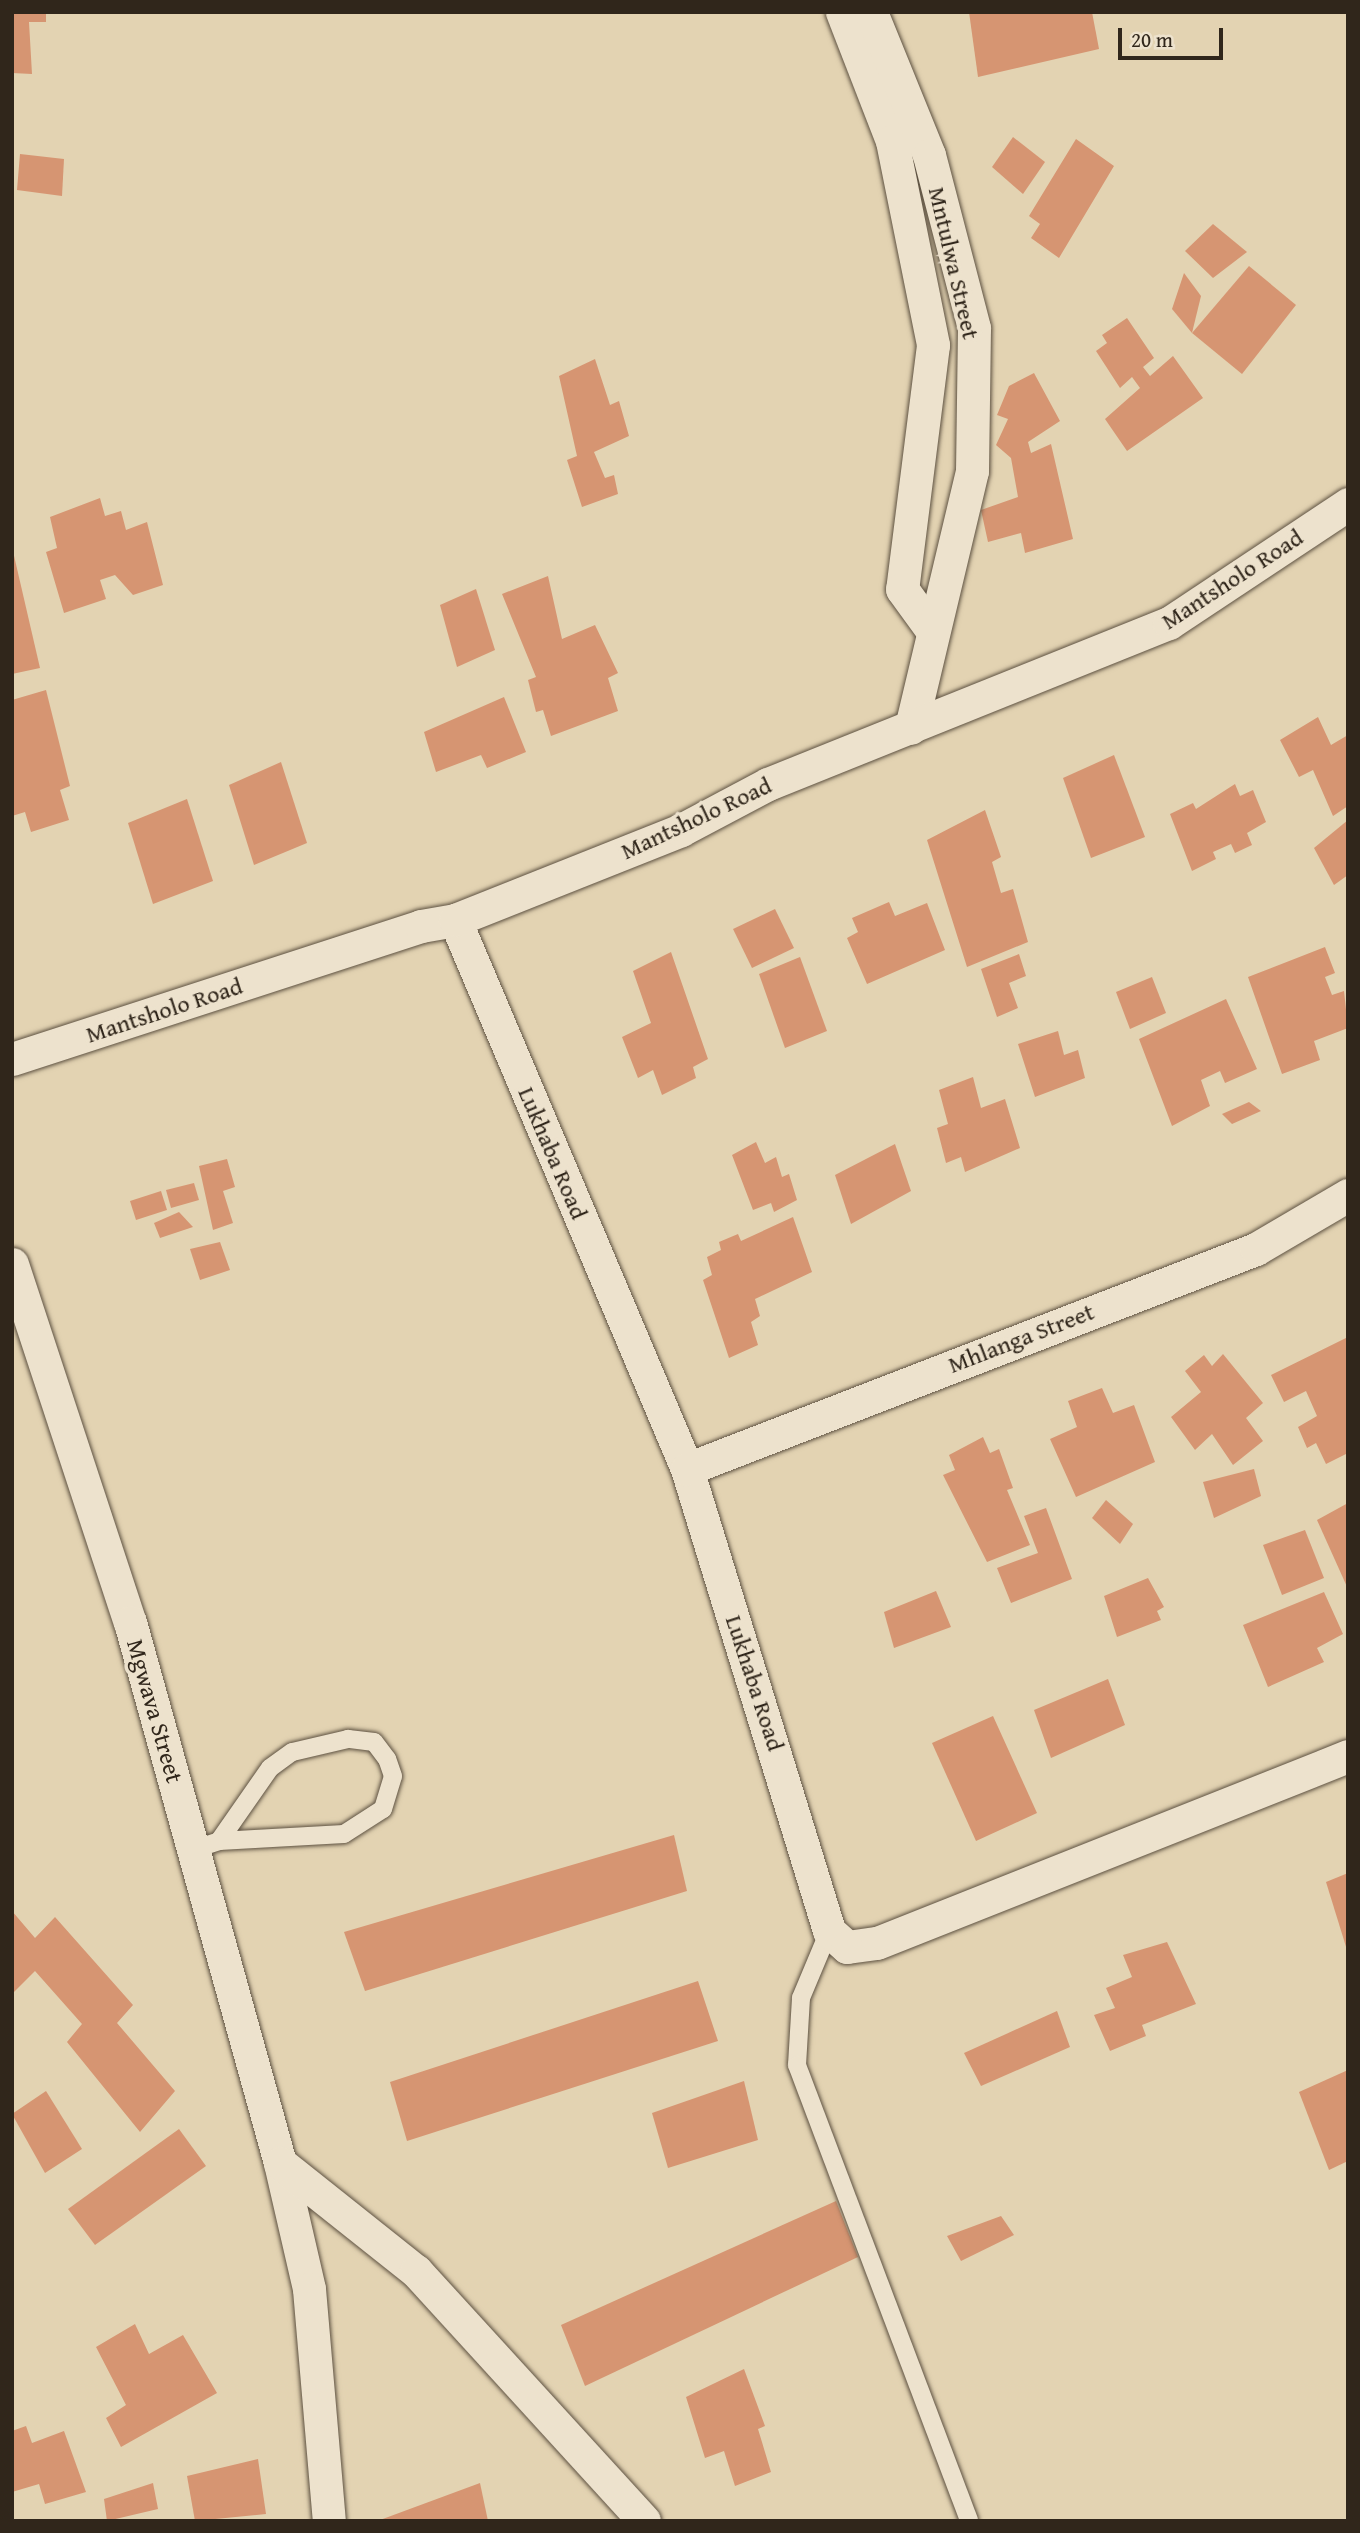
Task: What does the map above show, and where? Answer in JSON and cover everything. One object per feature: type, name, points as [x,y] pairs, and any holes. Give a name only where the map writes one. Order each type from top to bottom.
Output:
[{"type":"street","points":[[842,12],[892,141],[933,345],[902,589],[932,629]]},
{"type":"street","name":"Mntulwa Street","points":[[870,12],[929,155],[974,328],[972,471],[932,629],[911,728]]},
{"type":"street","name":"Mantsholo Road","points":[[12,1059],[421,926],[455,920],[911,728],[1169,623],[1348,504]]},
{"type":"street","name":"Lukhaba Road","points":[[455,920],[687,1469],[830,1931]]},
{"type":"street","name":"Mhlanga Street","points":[[687,1469],[1256,1249],[1348,1195]]},
{"type":"street","name":"Mgwava Street","points":[[12,1264],[207,1845],[309,2289],[329,2521]]},
{"type":"street","points":[[830,1931],[847,1947],[877,1943],[1348,1756]]},
{"type":"street","points":[[280,2163],[416,2271],[644,2521]]},
{"type":"lane","points":[[348,1739],[374,1742],[387,1759],[393,1776],[383,1809],[344,1834],[207,1845],[270,1768],[292,1752],[348,1739]]},
{"type":"lane","points":[[830,1931],[801,1998],[797,2065],[969,2521]]},
{"type":"building","points":[[12,12],[46,12],[46,22],[29,22],[32,74],[12,73]]},
{"type":"building","points":[[969,12],[1092,12],[1099,49],[978,77]]},
{"type":"building","points":[[1013,137],[1045,162],[1023,194],[992,167]]},
{"type":"building","points":[[1076,139],[1114,166],[1059,258],[1031,238],[1040,224],[1029,216]]},
{"type":"building","points":[[20,154],[64,159],[62,196],[17,190]]},
{"type":"building","points":[[1213,224],[1247,252],[1213,278],[1185,251]]},
{"type":"building","points":[[1249,266],[1296,305],[1242,374],[1192,333]]},
{"type":"building","points":[[1184,273],[1201,296],[1192,333],[1172,309]]},
{"type":"building","points":[[1127,318],[1154,358],[1143,367],[1150,376],[1173,356],[1203,398],[1127,451],[1105,419],[1140,388],[1132,377],[1120,388],[1096,351],[1107,343],[1102,335]]},
{"type":"building","points":[[595,359],[610,405],[619,401],[629,436],[594,452],[605,478],[614,475],[618,494],[582,507],[567,460],[577,456],[559,376]]},
{"type":"building","points":[[1034,373],[1060,421],[1028,442],[1031,453],[1051,444],[1073,539],[1025,553],[1021,533],[988,542],[981,510],[1018,497],[1011,458],[996,445],[1008,419],[997,415],[1009,386]]},
{"type":"building","points":[[100,498],[105,516],[121,511],[126,530],[147,522],[163,585],[133,595],[115,575],[100,580],[106,599],[64,613],[46,552],[57,548],[50,517]]},
{"type":"building","points":[[12,547],[40,668],[12,674]]},
{"type":"building","points":[[548,576],[562,639],[595,625],[618,673],[608,678],[618,711],[551,736],[543,710],[536,712],[528,680],[536,677],[502,594]]},
{"type":"building","points":[[476,589],[495,650],[457,667],[440,605]]},
{"type":"building","points":[[46,690],[70,786],[60,790],[69,820],[31,832],[25,812],[12,816],[12,700]]},
{"type":"building","points":[[504,697],[526,752],[487,768],[481,755],[436,772],[424,732]]},
{"type":"building","points":[[1318,717],[1331,745],[1348,735],[1348,806],[1333,816],[1313,770],[1299,777],[1280,740]]},
{"type":"building","points":[[1114,755],[1145,837],[1091,858],[1063,778]]},
{"type":"building","points":[[281,762],[307,843],[254,865],[229,785]]},
{"type":"building","points":[[1235,784],[1240,796],[1253,790],[1266,822],[1247,833],[1252,845],[1235,853],[1231,844],[1213,852],[1216,859],[1192,871],[1170,814],[1193,803],[1196,809]]},
{"type":"building","points":[[187,799],[213,881],[153,904],[128,823]]},
{"type":"building","points":[[985,810],[1001,857],[992,862],[1001,893],[1013,889],[1028,942],[967,967],[927,840]]},
{"type":"building","points":[[1348,820],[1348,875],[1334,885],[1314,848]]},
{"type":"building","points":[[889,902],[895,916],[927,903],[945,950],[867,984],[847,938],[858,932],[852,918]]},
{"type":"building","points":[[775,909],[794,948],[752,968],[733,929]]},
{"type":"building","points":[[1325,947],[1335,973],[1325,977],[1332,995],[1344,991],[1348,1028],[1314,1041],[1320,1060],[1282,1074],[1248,977]]},
{"type":"building","points":[[671,952],[708,1059],[693,1067],[696,1078],[662,1095],[653,1070],[638,1078],[622,1037],[651,1023],[633,971]]},
{"type":"building","points":[[1019,954],[1026,976],[1009,983],[1018,1008],[997,1017],[981,969]]},
{"type":"building","points":[[800,957],[827,1031],[785,1048],[759,974]]},
{"type":"building","points":[[1152,977],[1166,1013],[1130,1029],[1116,992]]},
{"type":"building","points":[[1226,999],[1257,1069],[1225,1083],[1220,1071],[1201,1080],[1210,1106],[1172,1126],[1139,1039]]},
{"type":"building","points":[[1058,1031],[1064,1055],[1078,1050],[1085,1078],[1035,1097],[1018,1044]]},
{"type":"building","points":[[973,1077],[981,1108],[1005,1099],[1020,1148],[965,1172],[961,1157],[946,1163],[937,1128],[948,1124],[939,1090]]},
{"type":"building","points":[[1249,1102],[1261,1111],[1232,1124],[1222,1114]]},
{"type":"building","points":[[756,1142],[765,1163],[776,1157],[782,1177],[789,1174],[797,1200],[774,1212],[771,1203],[753,1210],[732,1155]]},
{"type":"building","points":[[895,1144],[911,1191],[851,1224],[835,1175]]},
{"type":"building","points":[[227,1159],[235,1187],[223,1191],[233,1223],[213,1230],[199,1166]]},
{"type":"building","points":[[194,1183],[199,1200],[171,1208],[166,1190]]},
{"type":"building","points":[[161,1191],[167,1210],[136,1220],[130,1201]]},
{"type":"building","points":[[179,1212],[193,1227],[160,1238],[154,1223]]},
{"type":"building","points":[[793,1217],[812,1272],[755,1299],[760,1316],[751,1322],[758,1345],[729,1358],[703,1280],[712,1275],[707,1257],[721,1250],[719,1242],[738,1234],[741,1241]]},
{"type":"building","points":[[220,1242],[230,1270],[200,1280],[190,1249]]},
{"type":"building","points":[[1348,1337],[1348,1453],[1326,1464],[1316,1443],[1307,1448],[1298,1427],[1317,1416],[1306,1391],[1284,1402],[1271,1375]]},
{"type":"building","points":[[1223,1354],[1263,1403],[1246,1418],[1263,1441],[1233,1465],[1212,1434],[1195,1450],[1171,1417],[1201,1392],[1185,1371],[1204,1355],[1212,1366]]},
{"type":"building","points":[[1102,1388],[1113,1413],[1134,1405],[1155,1462],[1076,1497],[1050,1439],[1077,1427],[1068,1401]]},
{"type":"building","points":[[983,1437],[990,1453],[999,1449],[1013,1488],[1007,1490],[1030,1545],[987,1562],[943,1475],[955,1470],[949,1455]]},
{"type":"building","points":[[1254,1469],[1261,1496],[1214,1518],[1203,1482]]},
{"type":"building","points":[[1106,1500],[1133,1524],[1120,1544],[1092,1518]]},
{"type":"building","points":[[1348,1503],[1348,1589],[1317,1520]]},
{"type":"building","points":[[1046,1508],[1072,1579],[1011,1603],[997,1568],[1038,1553],[1024,1516]]},
{"type":"building","points":[[1305,1530],[1324,1578],[1282,1595],[1263,1545]]},
{"type":"building","points":[[1148,1578],[1164,1607],[1157,1611],[1161,1620],[1117,1637],[1104,1596]]},
{"type":"building","points":[[936,1591],[951,1627],[894,1648],[884,1612]]},
{"type":"building","points":[[1324,1592],[1343,1634],[1317,1648],[1324,1662],[1268,1687],[1243,1625]]},
{"type":"building","points":[[1108,1679],[1125,1725],[1051,1758],[1034,1710]]},
{"type":"building","points":[[993,1716],[1037,1813],[976,1841],[932,1743]]},
{"type":"building","points":[[674,1835],[687,1891],[365,1991],[344,1932]]},
{"type":"building","points":[[1348,1873],[1348,1950],[1347,1950],[1326,1882]]},
{"type":"building","points":[[12,1911],[35,1938],[55,1917],[133,2005],[117,2023],[175,2091],[140,2132],[67,2042],[82,2024],[35,1971],[12,1994]]},
{"type":"building","points":[[1167,1942],[1196,2004],[1142,2025],[1146,2036],[1110,2051],[1094,2015],[1115,2008],[1106,1988],[1132,1977],[1123,1955]]},
{"type":"building","points":[[698,1981],[718,2041],[407,2141],[390,2082]]},
{"type":"building","points":[[1057,2011],[1070,2047],[981,2086],[964,2053]]},
{"type":"building","points":[[1348,2070],[1348,2161],[1329,2170],[1299,2092]]},
{"type":"building","points":[[744,2081],[758,2140],[668,2168],[652,2113]]},
{"type":"building","points":[[46,2091],[82,2149],[45,2173],[12,2114]]},
{"type":"building","points":[[179,2129],[206,2166],[95,2245],[68,2209]]},
{"type":"building","points":[[836,2201],[858,2257],[585,2386],[561,2325]]},
{"type":"building","points":[[1001,2216],[1014,2235],[961,2261],[947,2236]]},
{"type":"building","points":[[135,2324],[149,2354],[183,2335],[217,2393],[121,2447],[106,2418],[126,2405],[96,2347]]},
{"type":"building","points":[[744,2369],[765,2426],[758,2429],[771,2472],[735,2486],[724,2451],[705,2458],[686,2397]]},
{"type":"building","points":[[26,2426],[32,2443],[64,2431],[86,2492],[45,2504],[39,2484],[12,2492],[12,2431]]},
{"type":"building","points":[[258,2459],[266,2514],[195,2521],[187,2476]]},
{"type":"building","points":[[153,2483],[158,2509],[107,2521],[104,2499]]},
{"type":"building","points":[[480,2483],[488,2521],[380,2521],[380,2520]]}]
